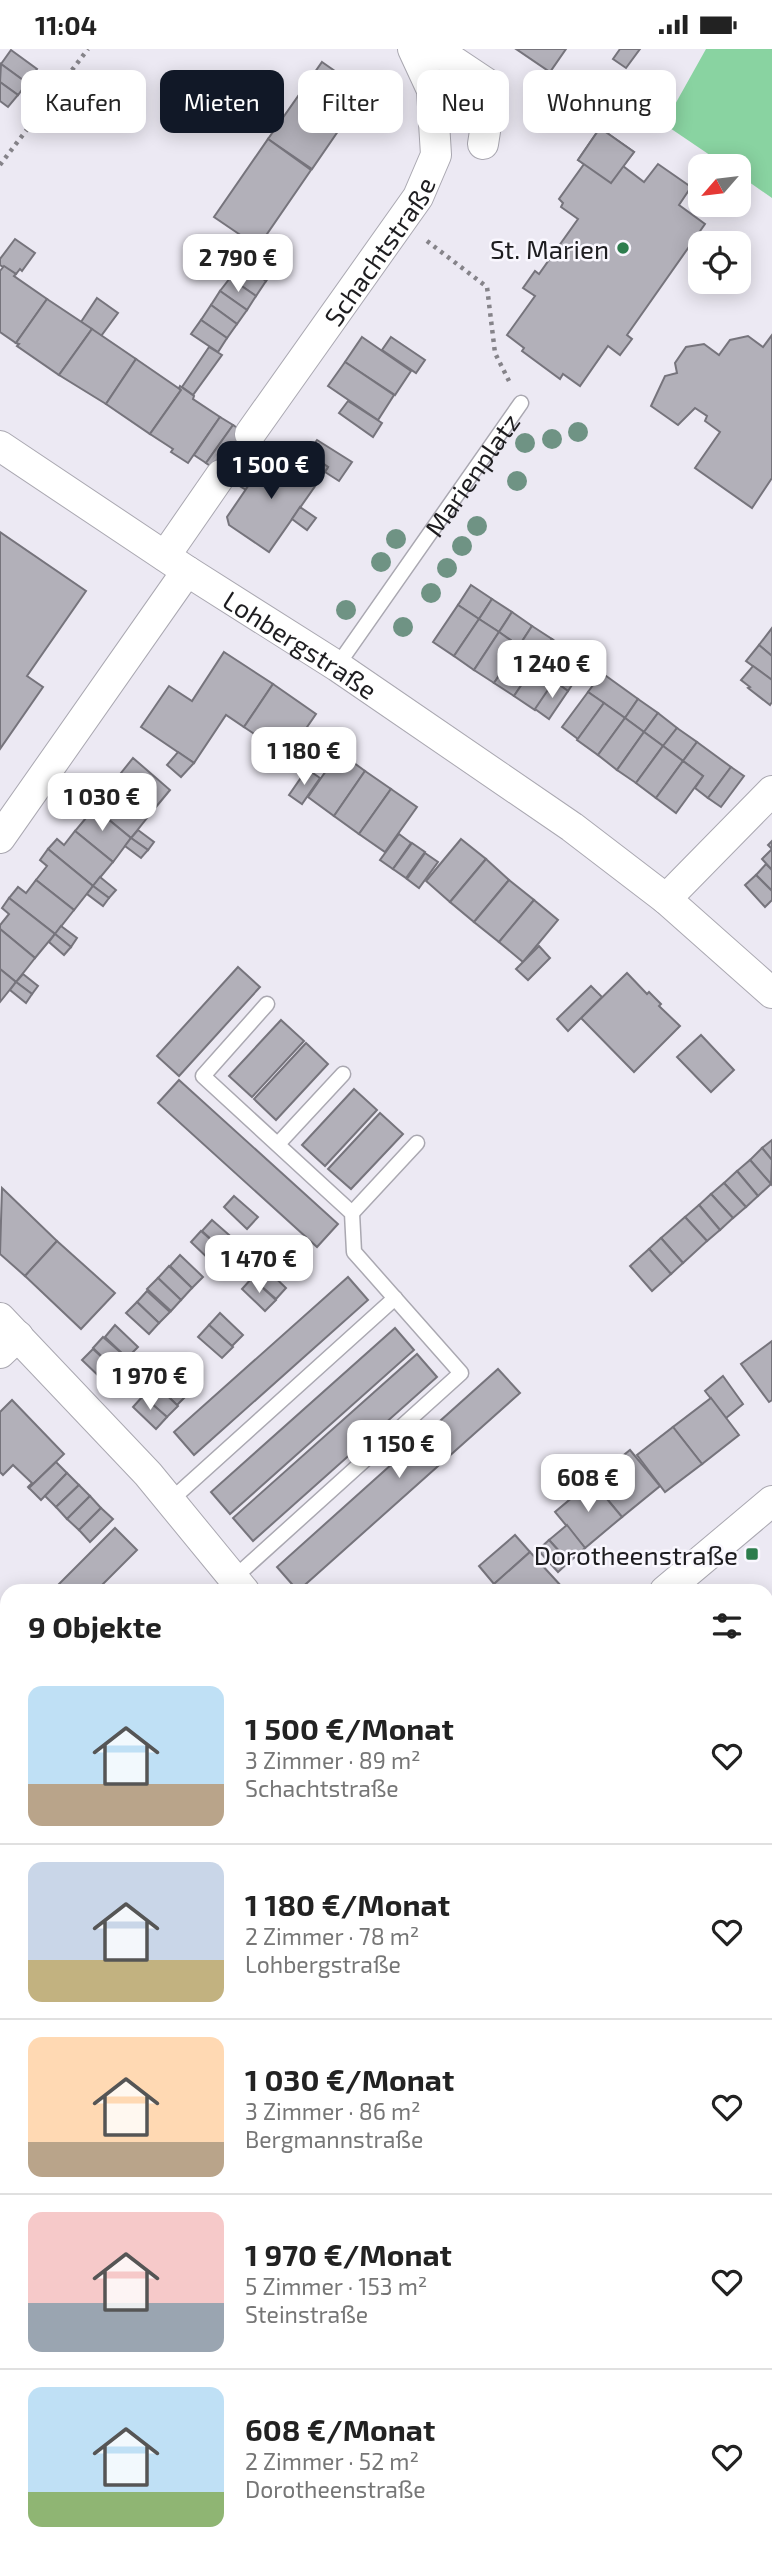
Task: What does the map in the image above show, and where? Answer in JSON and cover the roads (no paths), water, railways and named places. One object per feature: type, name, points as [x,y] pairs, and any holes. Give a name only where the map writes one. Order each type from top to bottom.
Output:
[{"type":"street","name":"Schachtstraße","points":[[250,434],[418,197],[436,155],[432,90],[412,49]]},
{"type":"street","points":[[435,49],[492,87],[483,144]]},
{"type":"street","name":"Lohbergstraße","points":[[0,446],[337,666],[572,827],[666,899],[772,993]]},
{"type":"street","points":[[0,838],[176,563],[220,475]]},
{"type":"street","points":[[666,899],[772,791]]},
{"type":"street","points":[[6,1336],[148,1474],[238,1584]]},
{"type":"street","points":[[673,1584],[772,1501]]},
{"type":"lane","name":"Marienplatz","points":[[337,666],[520,403]]},
{"type":"lane","points":[[240,1584],[461,1373],[354,1252],[352,1213],[203,1076],[267,1004]]},
{"type":"lane","points":[[278,1144],[343,1074]]},
{"type":"lane","points":[[352,1213],[417,1143]]},
{"type":"lane","points":[[171,1500],[395,1298]]},
{"type":"tunnel","points":[[221,475],[250,434]]},
{"type":"place","name":"St. Marien","points":[[623,248]]},
{"type":"place","name":"Dorotheenstraße","points":[[752,1554]]}]
